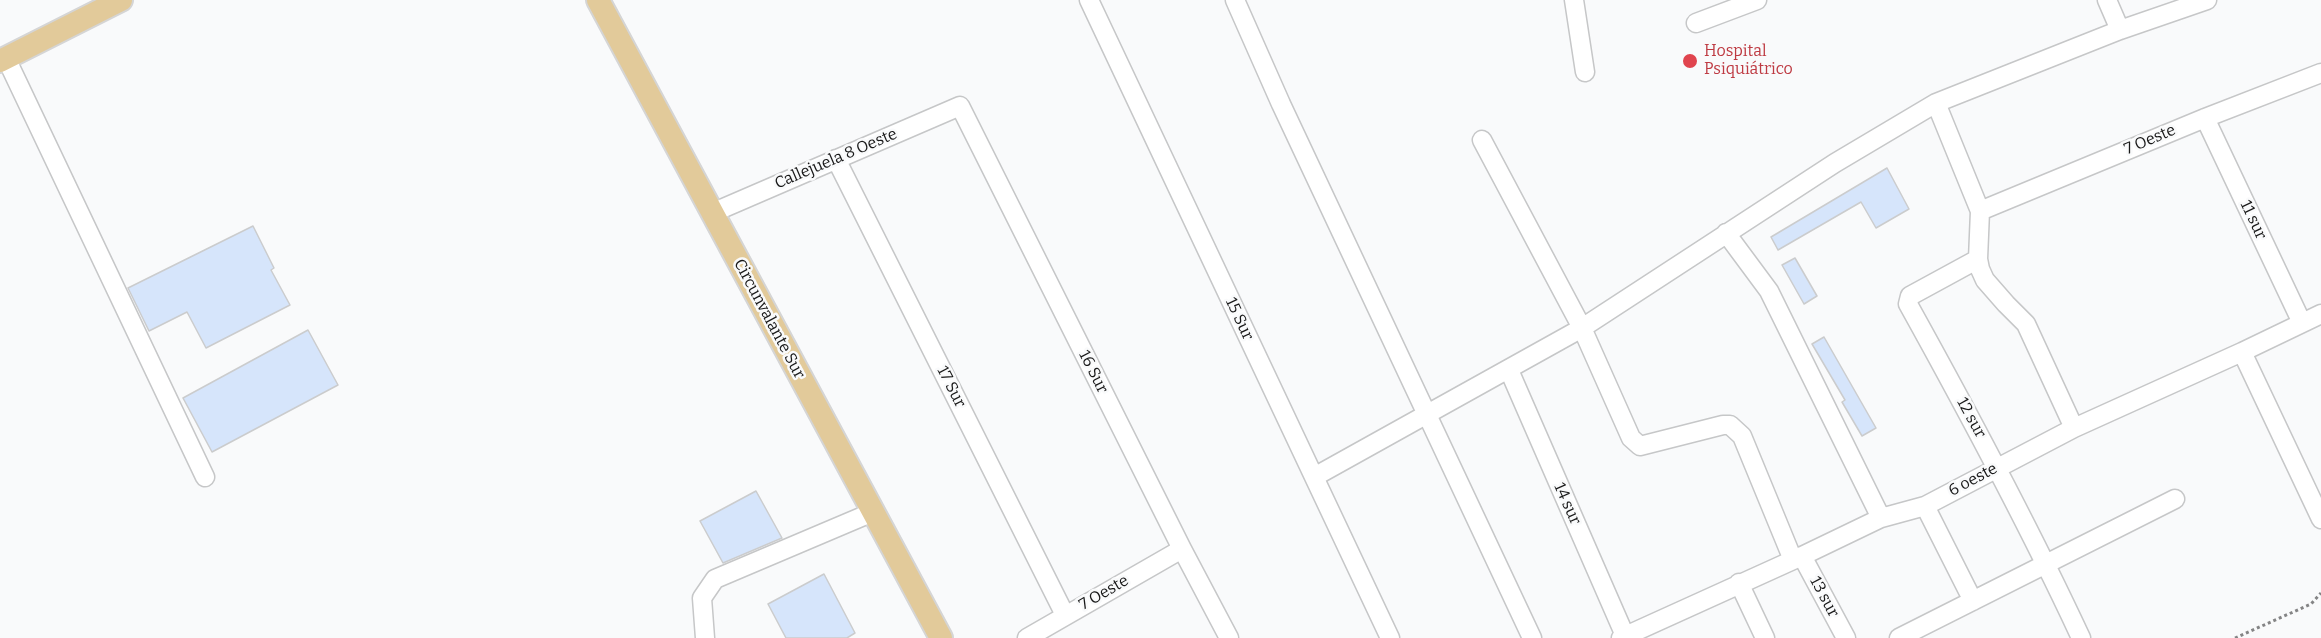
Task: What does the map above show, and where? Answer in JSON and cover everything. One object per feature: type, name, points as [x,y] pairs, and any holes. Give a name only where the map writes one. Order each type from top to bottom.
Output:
[{"type":"main road","points":[[3,60],[121,0]]},
{"type":"main road","name":"Circunvalante Sur","points":[[598,0],[941,638]]},
{"type":"street","name":"15 Sur","points":[[1089,0],[1390,638]]},
{"type":"street","points":[[1235,0],[1281,104],[1532,638]]},
{"type":"street","points":[[1574,0],[1585,72]]},
{"type":"street","points":[[1696,23],[1757,0]]},
{"type":"street","points":[[2107,0],[2120,30]]},
{"type":"street","points":[[1314,477],[1582,328],[1835,162],[1936,103],[2120,30],[2207,0]]},
{"type":"street","points":[[3,60],[205,477]]},
{"type":"street","name":"7 Oeste","points":[[1980,211],[2205,117],[2321,73]]},
{"type":"street","points":[[1936,103],[1980,211],[1978,259],[1980,269],[1985,280],[2026,324],[2074,428]]},
{"type":"street","name":"Callejuela 8 Oeste","points":[[712,213],[960,106]]},
{"type":"street","name":"16 Sur","points":[[960,106],[1229,638]]},
{"type":"street","name":"11 sur","points":[[2205,117],[2302,323]]},
{"type":"street","points":[[1482,140],[1582,328]]},
{"type":"street","name":"17 Sur","points":[[836,159],[1065,615]]},
{"type":"street","points":[[1726,233],[1769,291],[1881,518]]},
{"type":"street","name":"12 sur","points":[[1978,259],[1910,296],[1908,304],[1998,467],[2081,638]]},
{"type":"street","name":"6 oeste","points":[[1624,637],[1881,518],[1924,506],[2074,428],[2321,314]]},
{"type":"street","name":"13 sur","points":[[1582,328],[1631,438],[1640,446],[1723,425],[1730,425],[1742,436],[1797,558],[1846,638]]},
{"type":"street","points":[[2242,352],[2321,519]]},
{"type":"street","name":"14 sur","points":[[1509,370],[1624,637]]},
{"type":"street","points":[[1899,638],[2175,499]]},
{"type":"street","points":[[1924,506],[1973,601]]},
{"type":"street","points":[[705,638],[702,598],[715,579],[873,512]]},
{"type":"street","name":"7 Oeste","points":[[1027,638],[1182,549]]},
{"type":"street","points":[[1738,583],[1765,638]]},
{"type":"path","points":[[2235,638],[2311,604],[2321,593]]},
{"type":"building","points":[[1887,168],[1909,209],[1876,228],[1861,202],[1778,250],[1771,237]]},
{"type":"building","points":[[253,226],[274,268],[271,270],[290,305],[206,348],[187,312],[149,331],[128,288]]},
{"type":"building","points":[[1795,258],[1817,296],[1804,304],[1782,265]]},
{"type":"building","points":[[308,330],[338,385],[212,452],[183,398]]},
{"type":"building","points":[[1824,337],[1876,428],[1862,436],[1842,402],[1845,400],[1812,344]]},
{"type":"building","points":[[756,491],[782,538],[723,563],[700,521]]},
{"type":"building","points":[[824,574],[855,633],[847,638],[786,638],[768,604]]},
{"type":"place","name":"Hospital Psiquiátrico","points":[[1690,61]]}]
